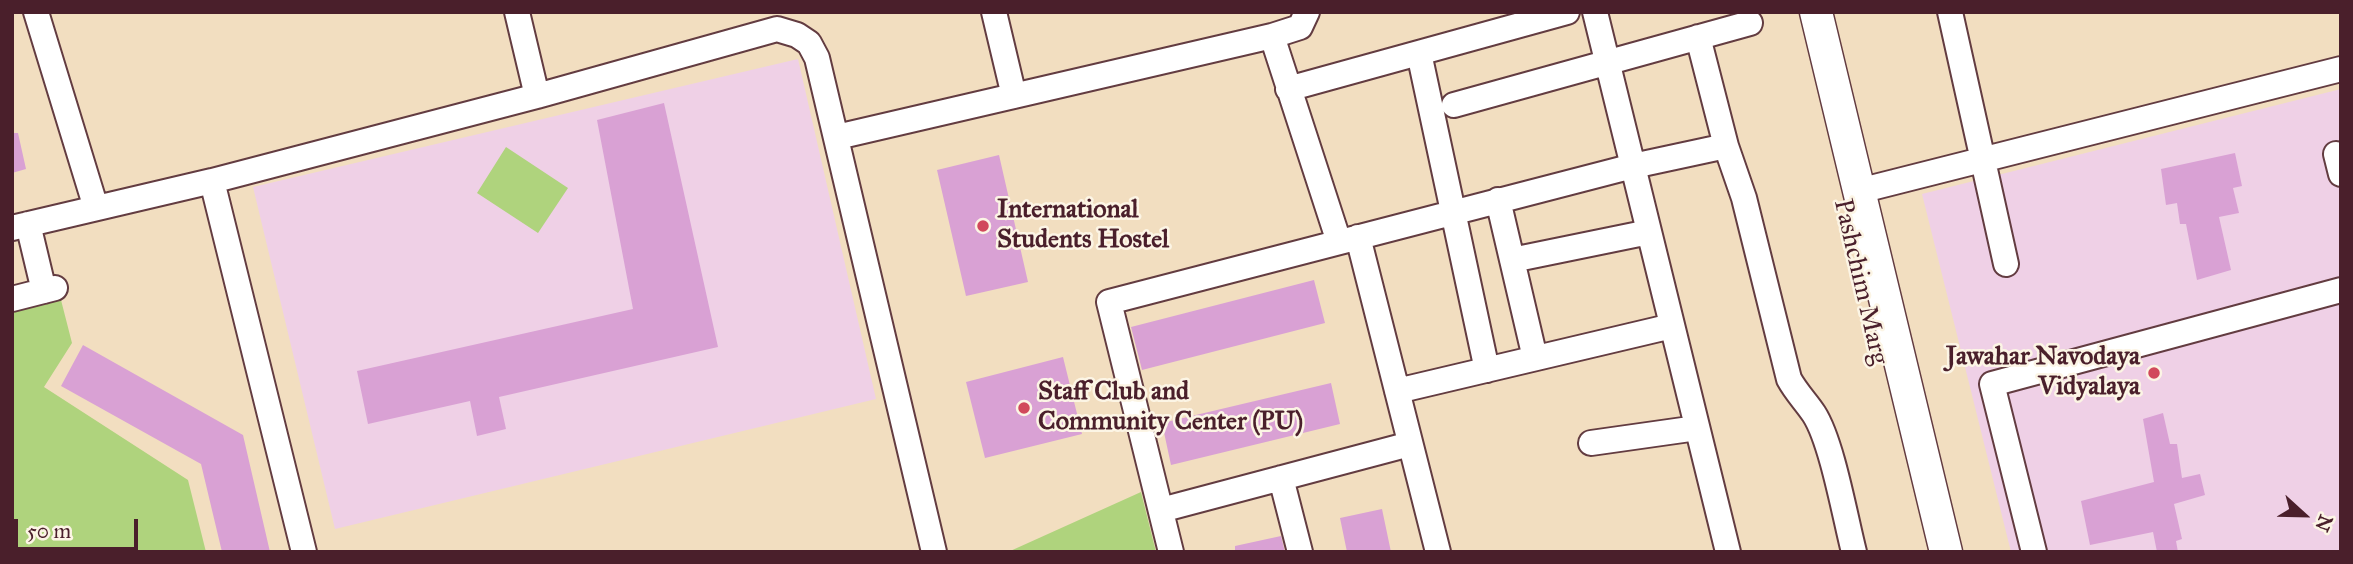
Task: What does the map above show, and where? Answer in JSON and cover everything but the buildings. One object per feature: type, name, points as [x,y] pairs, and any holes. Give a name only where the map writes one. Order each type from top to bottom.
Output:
[{"type":"main road","name":"Pashchim Marg","points":[[1796,12],[1925,552]]},
{"type":"main road","points":[[1816,12],[1946,552]]},
{"type":"street","points":[[517,12],[537,96]]},
{"type":"street","points":[[994,12],[1014,96]]},
{"type":"street","points":[[837,137],[1272,36],[1300,27],[1307,12]]},
{"type":"street","points":[[1288,89],[1567,12]]},
{"type":"street","points":[[1595,12],[1728,552]]},
{"type":"street","points":[[1950,12],[2006,264]]},
{"type":"street","points":[[38,14],[96,208]]},
{"type":"street","points":[[1454,105],[1750,23]]},
{"type":"street","points":[[12,299],[50,290],[20,226],[212,181],[537,96],[777,29],[797,34],[809,43],[817,58],[934,552]]},
{"type":"street","points":[[1272,36],[1288,89],[1348,239],[1397,391],[1438,552]]},
{"type":"street","points":[[1698,37],[1726,146],[1744,198],[1789,379],[1799,398],[1814,415],[1824,436],[1854,552]]},
{"type":"street","points":[[1419,53],[1451,213],[1487,370]]},
{"type":"street","points":[[1859,191],[1983,162],[2219,98],[2341,69]]},
{"type":"street","points":[[1171,552],[1109,302],[1498,200],[1726,146]]},
{"type":"street","points":[[212,181],[304,552]]},
{"type":"street","points":[[1498,200],[1535,358]]},
{"type":"street","points":[[1512,260],[1649,232]]},
{"type":"street","points":[[2034,552],[1992,384],[2341,290]]},
{"type":"street","points":[[1397,391],[1672,326]]},
{"type":"street","points":[[1591,443],[1697,428]]},
{"type":"street","points":[[1161,510],[1410,444]]},
{"type":"street","points":[[1281,478],[1300,552]]},
{"type":"shaded area","points":[[798,59],[876,399],[335,529],[253,187]]},
{"type":"shaded area","name":"Jawahar Navodaya Vidyalaya","points":[[2341,89],[2341,552],[2011,552],[1922,194]]},
{"type":"green space","points":[[506,147],[568,188],[538,233],[477,193]]},
{"type":"green space","points":[[61,300],[72,343],[44,387],[188,480],[206,552],[12,552],[12,311]]},
{"type":"green space","points":[[1141,492],[1156,552],[1008,552]]},
{"type":"place","name":"International Students Hostel","points":[[983,226]]},
{"type":"place","name":"Jawahar Navodaya Vidyalaya","points":[[2154,373]]},
{"type":"place","name":"Staff Club and Community Center (PU)","points":[[1024,408]]}]
